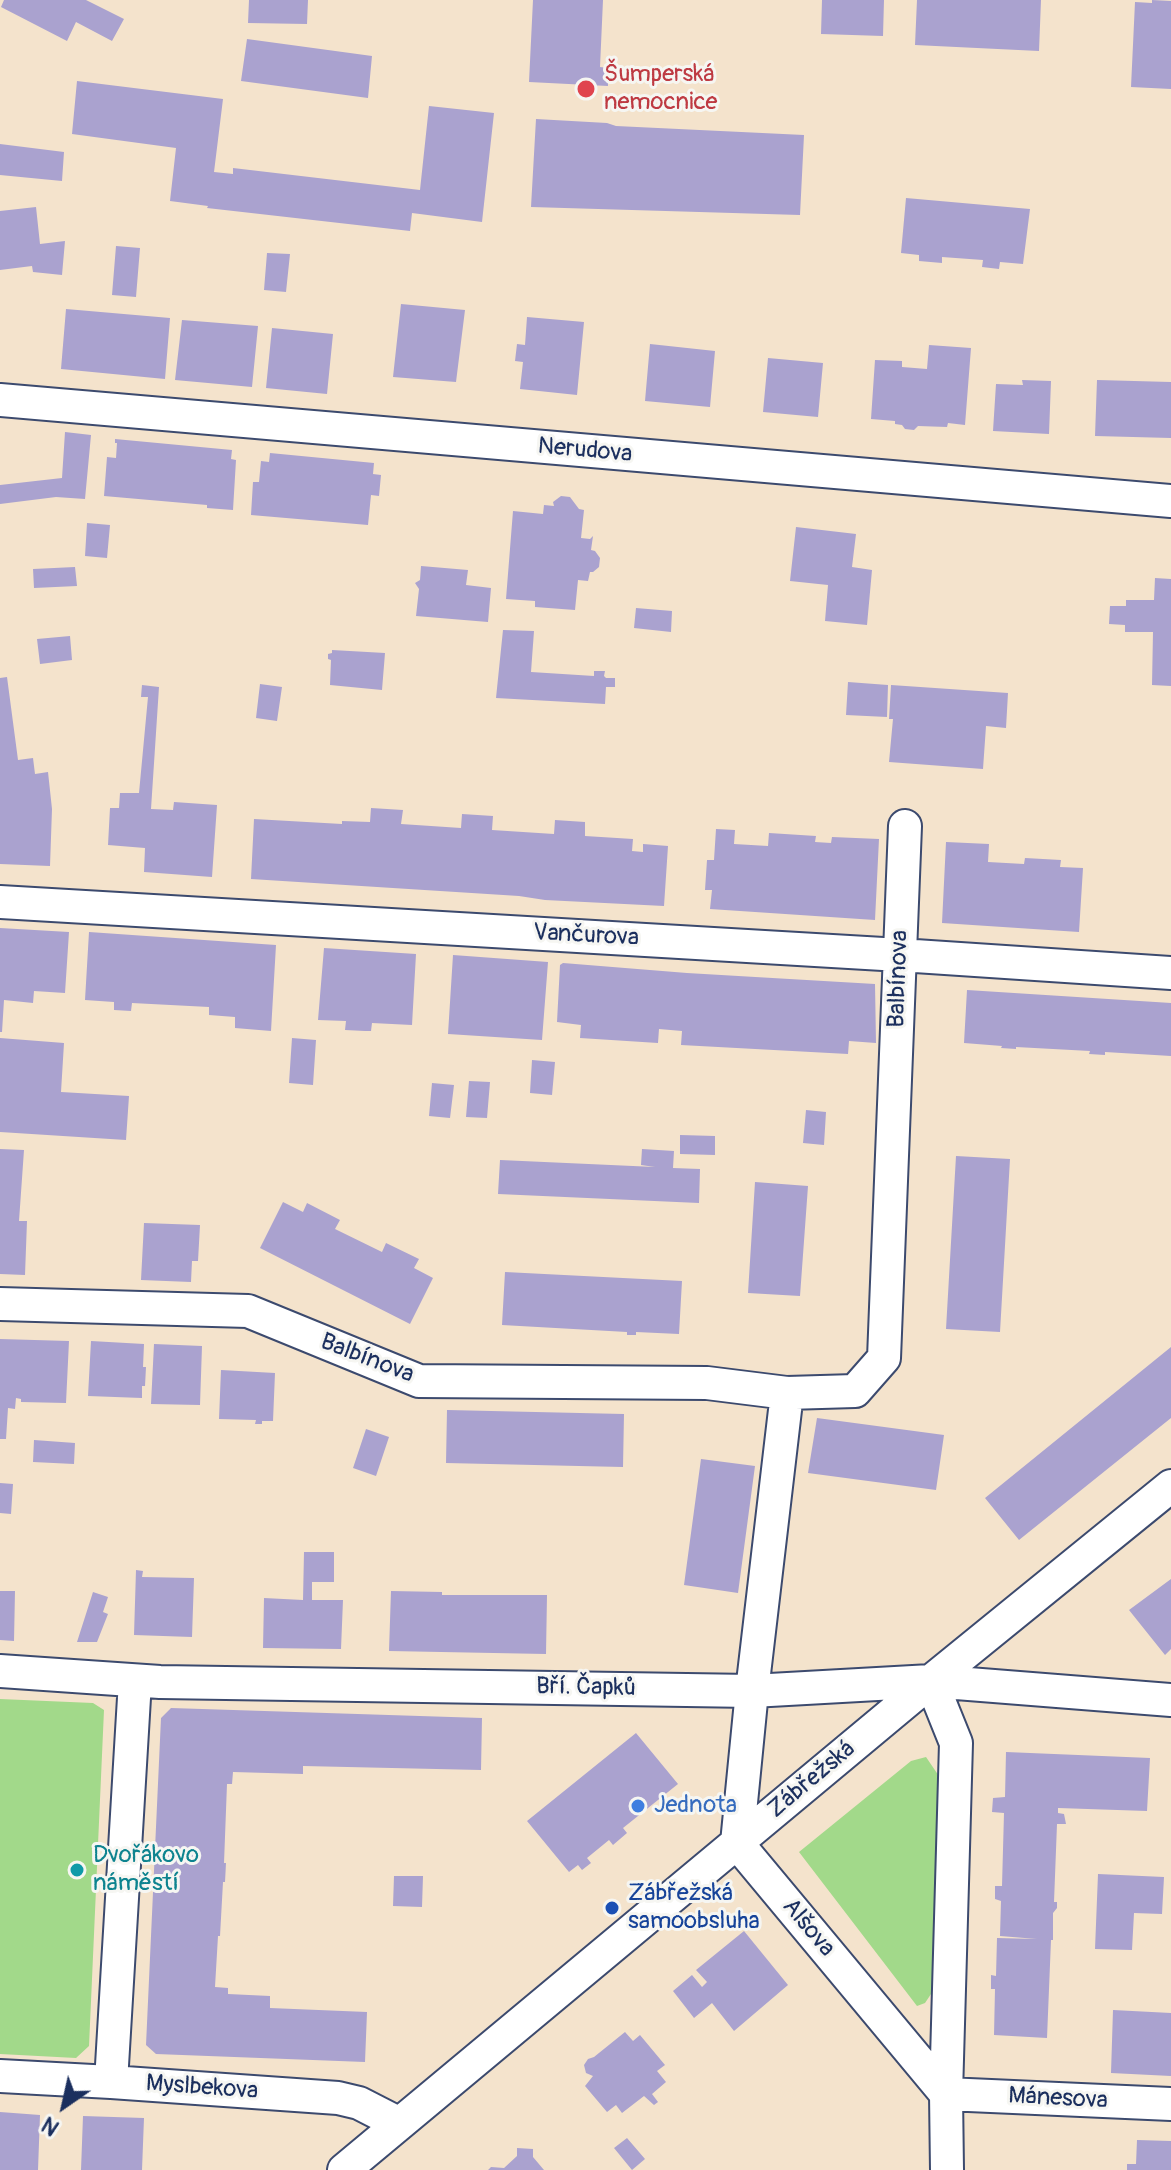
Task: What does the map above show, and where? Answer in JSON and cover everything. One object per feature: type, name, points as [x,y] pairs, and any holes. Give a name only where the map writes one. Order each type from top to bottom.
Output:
[{"type":"street","name":"Nerudova","points":[[0,400],[1171,501]]},
{"type":"street","name":"Balbínova","points":[[0,1304],[248,1311],[419,1381],[707,1383],[787,1393],[855,1391],[884,1358],[905,826]]},
{"type":"street","name":"Vančurova","points":[[0,902],[1171,973]]},
{"type":"street","points":[[737,1843],[787,1393]]},
{"type":"street","name":"Zábřežská","points":[[344,2170],[931,1681],[1171,1486]]},
{"type":"street","name":"Bří. Čapků","points":[[0,1671],[135,1681],[752,1691],[931,1681],[1171,1700]]},
{"type":"street","points":[[111,2082],[135,1681]]},
{"type":"street","points":[[931,1681],[956,1743],[946,2094],[947,2170]]},
{"type":"street","name":"Alšova","points":[[737,1843],[946,2094]]},
{"type":"street","name":"Myslbekova","points":[[0,2076],[338,2098],[359,2103],[398,2123]]},
{"type":"street","name":"Mánesova","points":[[946,2094],[1171,2104]]},
{"type":"green space","points":[[0,1699],[93,1703],[104,1710],[89,2046],[76,2058],[0,2054]]},
{"type":"green space","points":[[926,1757],[943,1782],[939,1982],[925,2003],[917,2006],[799,1852],[911,1761]]},
{"type":"building","points":[[4,0],[86,0],[124,19],[112,41],[76,22],[67,41],[1,7]]},
{"type":"building","points":[[249,0],[308,0],[307,24],[248,23]]},
{"type":"building","points":[[533,0],[603,0],[600,67],[608,68],[608,86],[529,82]]},
{"type":"building","points":[[822,0],[884,0],[883,36],[821,34]]},
{"type":"building","points":[[917,0],[1041,0],[1039,51],[915,45]]},
{"type":"building","points":[[1152,0],[1171,1],[1171,89],[1131,87],[1135,2],[1152,3]]},
{"type":"building","points":[[247,39],[372,56],[368,98],[241,81]]},
{"type":"building","points":[[77,81],[223,99],[214,172],[233,174],[233,168],[420,190],[429,106],[494,113],[482,222],[412,213],[410,231],[170,201],[176,148],[72,134]]},
{"type":"building","points":[[536,119],[804,135],[800,215],[531,207]]},
{"type":"building","points":[[0,144],[64,152],[62,181],[0,175]]},
{"type":"building","points":[[906,198],[1030,209],[1023,264],[1000,262],[999,269],[982,267],[983,260],[942,257],[942,263],[919,261],[919,255],[901,253]]},
{"type":"building","points":[[36,207],[40,244],[65,241],[62,275],[33,272],[32,266],[0,270],[0,211]]},
{"type":"building","points":[[116,246],[140,248],[136,297],[112,295]]},
{"type":"building","points":[[267,253],[290,254],[286,292],[264,290]]},
{"type":"building","points":[[401,304],[465,310],[456,382],[393,377]]},
{"type":"building","points":[[66,309],[170,318],[165,379],[61,369]]},
{"type":"building","points":[[527,317],[584,322],[577,395],[520,389],[523,362],[515,361],[517,344],[525,345]]},
{"type":"building","points":[[182,320],[258,326],[252,387],[175,380]]},
{"type":"building","points":[[272,328],[333,334],[327,394],[266,388]]},
{"type":"building","points":[[650,344],[715,351],[710,407],[645,401]]},
{"type":"building","points":[[929,345],[971,348],[965,425],[948,423],[947,427],[918,426],[914,430],[905,429],[895,421],[871,419],[875,360],[902,361],[902,367],[927,369]]},
{"type":"building","points":[[768,358],[823,363],[818,417],[763,412]]},
{"type":"building","points":[[1022,380],[1051,381],[1049,434],[993,431],[996,384],[1023,385]]},
{"type":"building","points":[[1097,380],[1171,382],[1171,438],[1095,436]]},
{"type":"building","points":[[65,432],[91,435],[85,499],[56,497],[0,504],[0,485],[62,478]]},
{"type":"building","points":[[115,439],[232,450],[231,459],[236,460],[233,510],[104,496],[107,457],[116,458]]},
{"type":"building","points":[[270,453],[374,463],[373,474],[381,475],[379,496],[371,495],[368,525],[251,515],[253,482],[259,482],[261,461],[269,462]]},
{"type":"building","points":[[561,496],[570,497],[579,509],[584,510],[581,538],[590,539],[593,536],[591,550],[600,558],[599,567],[590,572],[588,581],[578,580],[575,610],[535,607],[535,601],[506,599],[513,511],[543,514],[544,505],[554,506],[553,502]]},
{"type":"building","points":[[87,523],[110,525],[107,558],[85,556]]},
{"type":"building","points":[[796,527],[856,534],[852,567],[872,570],[867,625],[825,621],[828,585],[790,581]]},
{"type":"building","points":[[421,566],[468,570],[466,585],[491,588],[488,622],[416,616],[419,589],[415,583],[420,580]]},
{"type":"building","points":[[75,567],[77,586],[34,588],[33,569]]},
{"type":"building","points":[[1155,578],[1171,579],[1171,686],[1152,685],[1153,632],[1125,632],[1125,625],[1109,624],[1110,606],[1126,606],[1126,600],[1154,600]]},
{"type":"building","points":[[636,608],[672,611],[671,632],[634,628]]},
{"type":"building","points":[[503,630],[534,631],[531,672],[594,676],[594,671],[605,671],[606,678],[615,678],[615,687],[606,687],[605,704],[496,698]]},
{"type":"building","points":[[70,636],[72,660],[40,664],[37,639]]},
{"type":"building","points":[[332,650],[385,653],[382,690],[330,685],[331,660],[328,654]]},
{"type":"building","points":[[7,677],[18,760],[33,758],[35,774],[48,772],[52,809],[50,866],[0,864],[0,678]]},
{"type":"building","points":[[848,682],[888,685],[887,717],[846,715]]},
{"type":"building","points":[[260,684],[282,687],[277,721],[256,718]]},
{"type":"building","points":[[142,685],[159,687],[151,809],[173,810],[174,802],[217,805],[212,877],[144,872],[145,848],[108,845],[110,808],[119,808],[120,793],[139,793],[148,697],[141,697]]},
{"type":"building","points":[[891,685],[1008,693],[1006,728],[986,726],[983,769],[889,762],[893,719],[889,719]]},
{"type":"building","points":[[371,808],[403,810],[401,824],[461,828],[462,814],[493,816],[492,830],[554,834],[555,820],[585,822],[585,836],[633,839],[632,851],[643,852],[643,844],[668,846],[664,906],[251,879],[254,819],[342,824],[342,821],[370,822]]},
{"type":"building","points":[[716,829],[735,830],[734,844],[768,846],[769,833],[816,836],[815,842],[831,843],[832,837],[879,839],[875,920],[710,909],[712,890],[705,890],[707,860],[714,860]]},
{"type":"building","points":[[946,842],[989,844],[988,862],[1024,864],[1025,858],[1061,860],[1060,867],[1083,868],[1079,932],[942,923]]},
{"type":"building","points":[[0,928],[69,932],[65,993],[34,991],[33,1003],[4,1000],[2,1032],[0,1032]]},
{"type":"building","points":[[89,932],[276,945],[271,1031],[235,1028],[235,1017],[209,1015],[209,1007],[132,1003],[131,1011],[114,1010],[114,1002],[85,1000]]},
{"type":"building","points":[[324,948],[416,954],[412,1025],[372,1023],[371,1031],[345,1030],[346,1021],[318,1020]]},
{"type":"building","points":[[453,955],[548,962],[542,1040],[448,1034]]},
{"type":"building","points":[[560,965],[875,984],[876,1043],[849,1041],[848,1054],[681,1045],[682,1031],[659,1029],[658,1043],[580,1038],[581,1025],[557,1022]]},
{"type":"building","points":[[967,990],[1171,1003],[1171,1056],[1089,1054],[1090,1051],[1016,1049],[964,1043]]},
{"type":"building","points":[[0,1038],[64,1043],[61,1092],[129,1096],[126,1140],[0,1132]]},
{"type":"building","points":[[292,1038],[316,1040],[313,1085],[289,1083]]},
{"type":"building","points":[[532,1060],[555,1062],[552,1095],[530,1093]]},
{"type":"building","points":[[469,1081],[490,1082],[487,1118],[466,1117]]},
{"type":"building","points":[[432,1083],[454,1085],[450,1118],[429,1116]]},
{"type":"building","points":[[806,1110],[826,1112],[824,1145],[803,1143]]},
{"type":"building","points":[[680,1135],[715,1136],[715,1155],[680,1154]]},
{"type":"building","points":[[0,1149],[24,1150],[19,1221],[27,1221],[25,1275],[0,1274]]},
{"type":"building","points":[[642,1149],[674,1151],[673,1168],[700,1169],[699,1203],[498,1194],[500,1160],[655,1167],[641,1165]]},
{"type":"building","points":[[956,1156],[1010,1159],[1000,1332],[946,1329]]},
{"type":"building","points":[[755,1182],[808,1186],[800,1296],[748,1293]]},
{"type":"building","points":[[283,1202],[303,1212],[307,1203],[340,1220],[335,1229],[382,1252],[386,1243],[419,1259],[414,1268],[433,1278],[410,1324],[260,1248]]},
{"type":"building","points":[[144,1223],[200,1225],[198,1261],[192,1261],[191,1282],[141,1280]]},
{"type":"building","points":[[505,1272],[682,1281],[679,1334],[636,1332],[636,1335],[627,1335],[627,1332],[502,1325]]},
{"type":"building","points":[[0,1339],[69,1341],[66,1403],[21,1402],[16,1398],[15,1409],[8,1408],[6,1439],[0,1439]]},
{"type":"building","points":[[91,1341],[144,1344],[143,1367],[146,1367],[142,1398],[88,1396]]},
{"type":"building","points":[[154,1344],[202,1346],[200,1405],[151,1404]]},
{"type":"building","points":[[1171,1347],[1171,1418],[1019,1540],[985,1498]]},
{"type":"building","points":[[221,1370],[275,1373],[273,1421],[255,1424],[256,1420],[219,1419]]},
{"type":"building","points":[[447,1410],[624,1414],[623,1467],[446,1463]]},
{"type":"building","points":[[817,1418],[944,1435],[936,1490],[808,1473]]},
{"type":"building","points":[[366,1429],[389,1437],[376,1476],[353,1468]]},
{"type":"building","points":[[34,1440],[75,1443],[74,1464],[33,1462]]},
{"type":"building","points":[[701,1459],[755,1466],[738,1593],[684,1585]]},
{"type":"building","points":[[0,1483],[13,1484],[11,1514],[0,1513]]},
{"type":"building","points":[[304,1552],[334,1552],[334,1582],[312,1582],[312,1600],[343,1600],[341,1649],[263,1648],[264,1598],[303,1600]]},
{"type":"building","points":[[136,1570],[143,1571],[142,1577],[194,1578],[192,1637],[134,1635]]},
{"type":"building","points":[[1171,1579],[1171,1649],[1165,1655],[1129,1610]]},
{"type":"building","points":[[0,1591],[15,1591],[14,1641],[0,1640]]},
{"type":"building","points":[[391,1591],[442,1592],[442,1595],[547,1595],[546,1654],[389,1651]]},
{"type":"building","points":[[93,1592],[108,1597],[103,1612],[108,1614],[97,1642],[77,1642]]},
{"type":"building","points":[[171,1708],[482,1718],[481,1770],[303,1766],[303,1774],[233,1772],[232,1784],[227,1784],[225,1882],[215,1987],[228,1988],[228,1994],[270,1996],[270,2008],[367,2012],[365,2062],[156,2054],[146,2045],[161,1718]]},
{"type":"building","points":[[636,1733],[678,1784],[623,1828],[627,1833],[613,1845],[609,1840],[587,1858],[591,1863],[582,1870],[578,1865],[569,1872],[527,1821]]},
{"type":"building","points":[[1006,1752],[1150,1758],[1147,1811],[1058,1808],[1058,1813],[1064,1814],[1066,1824],[1057,1824],[1054,1902],[1057,1902],[1057,1908],[1053,1913],[1047,2038],[994,2035],[995,1989],[991,1989],[991,1975],[996,1976],[997,1938],[1037,1939],[1000,1936],[1001,1901],[995,1899],[995,1886],[1002,1886],[1004,1813],[992,1812],[993,1798],[1005,1797]]},
{"type":"building","points":[[1098,1874],[1164,1877],[1162,1914],[1134,1913],[1132,1950],[1095,1949]]},
{"type":"building","points":[[394,1876],[423,1876],[422,1907],[393,1906]]},
{"type":"building","points":[[744,1931],[788,1985],[734,2031],[712,2003],[694,2018],[673,1991],[692,1975],[702,1987],[707,1982],[696,1970]]},
{"type":"building","points":[[1113,2010],[1171,2013],[1171,2076],[1111,2073]]},
{"type":"building","points":[[625,2032],[633,2041],[640,2035],[665,2065],[657,2071],[666,2082],[652,2094],[658,2102],[654,2105],[644,2096],[622,2113],[616,2105],[607,2112],[585,2086],[593,2076],[586,2073],[584,2065]]},
{"type":"building","points":[[0,2112],[40,2115],[38,2170],[0,2170]]},
{"type":"building","points":[[83,2116],[144,2118],[142,2170],[81,2170]]},
{"type":"building","points":[[627,2138],[645,2159],[632,2170],[614,2148]]},
{"type":"building","points":[[1137,2140],[1171,2141],[1171,2170],[1127,2170],[1127,2164],[1136,2164]]},
{"type":"building","points":[[517,2148],[533,2149],[533,2157],[544,2170],[488,2170],[491,2167],[504,2168],[517,2156]]},
{"type":"place","name":"Šumperská nemocnice","points":[[586,89]]},
{"type":"place","name":"Jednota","points":[[638,1806]]},
{"type":"place","name":"Dvořákovo náměstí","points":[[77,1870]]},
{"type":"place","name":"Zábřežská samoobsluha","points":[[612,1908]]}]
